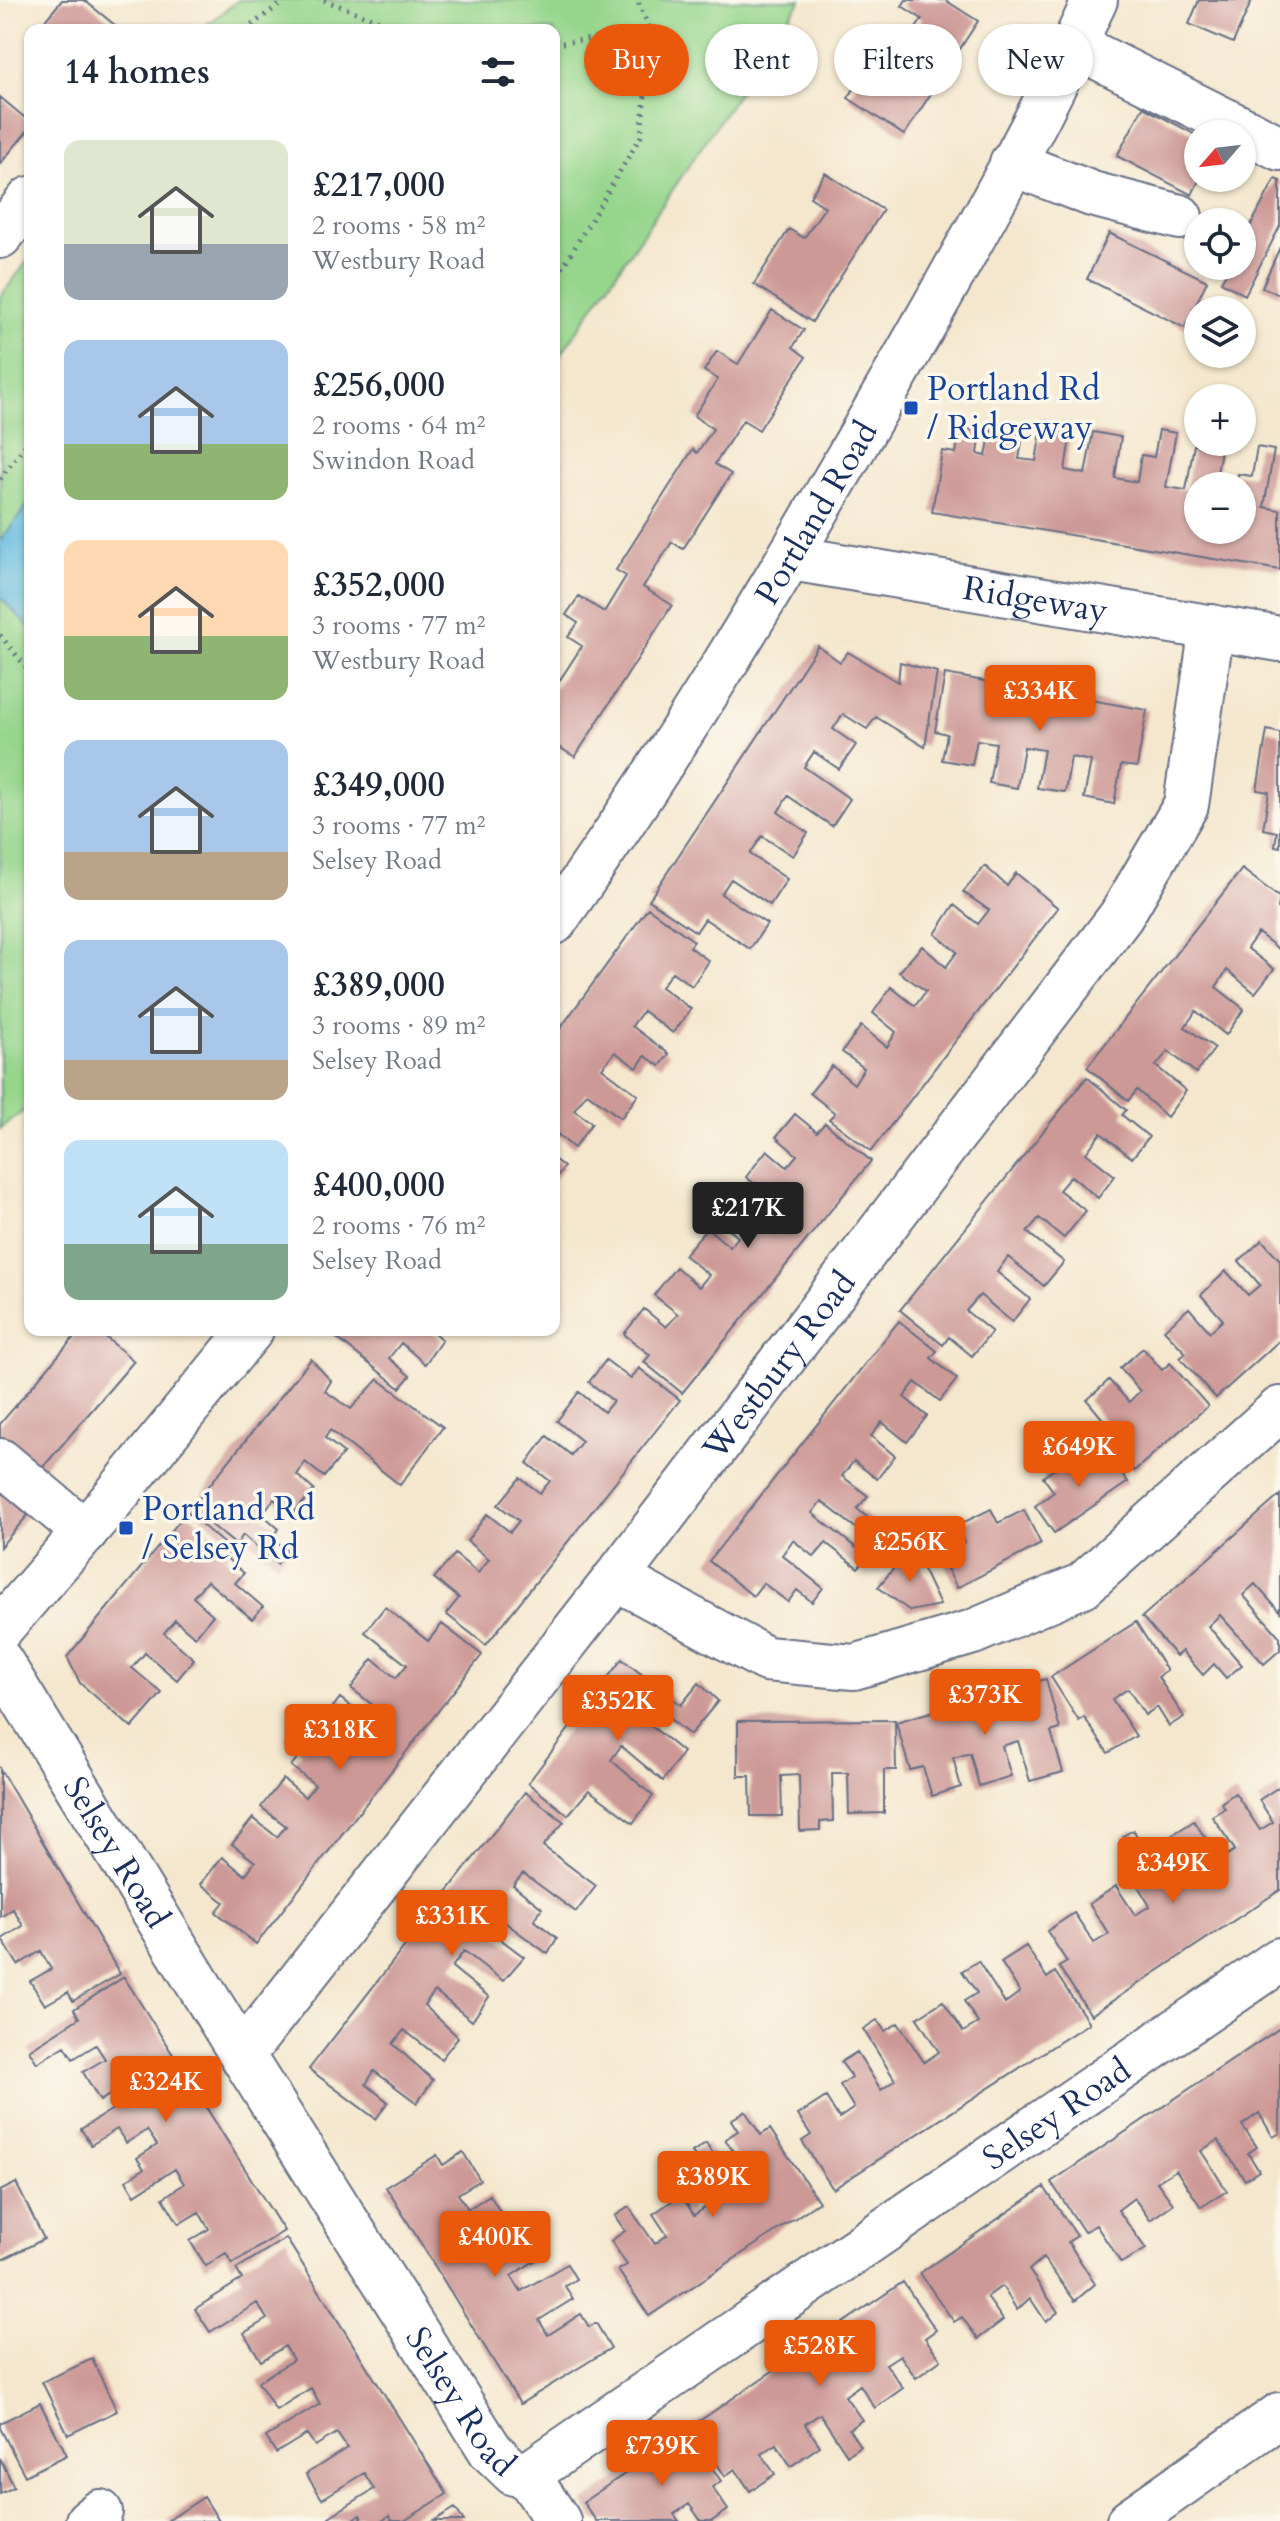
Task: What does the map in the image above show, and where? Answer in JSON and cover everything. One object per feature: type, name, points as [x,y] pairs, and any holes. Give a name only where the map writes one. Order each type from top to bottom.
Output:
[{"type":"street","name":"Portland Road","points":[[1084,24],[1095,0]]},
{"type":"street","points":[[1093,54],[1280,148]]},
{"type":"street","name":"Portland Road","points":[[560,914],[599,859],[791,558],[962,259],[1047,96]]},
{"type":"street","points":[[1012,163],[1092,194],[1180,217]]},
{"type":"street","points":[[0,236],[24,206]]},
{"type":"street","name":"Ridgeway","points":[[791,558],[1280,639]]},
{"type":"street","name":"Westbury Road","points":[[242,2055],[616,1578],[1121,916],[1186,805],[1212,627]]},
{"type":"street","points":[[0,1629],[85,1532],[246,1336]]},
{"type":"street","points":[[616,1578],[766,1659],[854,1667],[973,1632],[1083,1585],[1280,1409]]},
{"type":"street","points":[[0,1461],[85,1532]]},
{"type":"street","name":"Selsey Road","points":[[0,1661],[242,2055],[491,2451],[514,2473],[527,2475],[1280,1960]]},
{"type":"street","points":[[1129,2521],[1280,2415]]},
{"type":"street","points":[[527,2475],[558,2521]]},
{"type":"path","points":[[253,24],[286,0]]},
{"type":"path","points":[[324,0],[387,24]]},
{"type":"path","points":[[637,0],[648,24]]},
{"type":"path","points":[[560,43],[584,40]]},
{"type":"path","points":[[560,272],[641,136],[645,96]]},
{"type":"path","points":[[0,479],[24,447]]},
{"type":"path","points":[[0,635],[24,665]]},
{"type":"green space","points":[[239,0],[801,0],[785,24],[705,24],[705,96],[736,96],[560,356],[560,24],[208,24]]},
{"type":"green space","points":[[24,266],[24,1111],[0,1129],[0,297]]},
{"type":"water","points":[[24,510],[24,622],[0,597],[0,541]]},
{"type":"building","points":[[62,0],[84,0],[114,24],[42,24]]},
{"type":"building","points":[[906,0],[945,0],[978,21],[962,46],[962,24],[919,24],[922,19],[902,6]]},
{"type":"building","points":[[1199,0],[1252,0],[1233,43],[1189,24]]},
{"type":"building","points":[[849,96],[929,96],[904,135],[848,98]]},
{"type":"building","points":[[0,97],[24,117],[24,135],[0,164]]},
{"type":"building","points":[[1143,107],[1184,129],[1184,191],[1117,156]]},
{"type":"building","points":[[825,173],[883,210],[812,322],[754,284],[789,229],[804,238],[825,207],[810,197]]},
{"type":"building","points":[[1275,179],[1280,181],[1280,226],[1256,273],[1256,215]]},
{"type":"building","points":[[1109,233],[1184,270],[1184,280],[1207,281],[1200,296],[1184,296],[1184,328],[1087,279]]},
{"type":"building","points":[[1280,247],[1280,295],[1262,287]]},
{"type":"building","points":[[1222,280],[1253,280],[1245,295]]},
{"type":"building","points":[[772,310],[804,330],[793,347],[806,357],[759,430],[743,420],[715,464],[731,474],[683,549],[672,542],[643,587],[672,605],[575,757],[560,748],[560,680],[582,646],[568,637],[578,623],[566,615],[579,596],[604,612],[626,576],[616,570],[693,449],[697,453],[713,429],[694,416],[718,379],[704,371],[717,351],[738,364]]},
{"type":"building","points":[[1043,420],[1072,425],[1065,470],[1085,474],[1093,432],[1121,437],[1115,478],[1137,482],[1141,455],[1154,457],[1159,430],[1176,433],[1166,487],[1184,490],[1184,544],[1256,544],[1256,472],[1253,472],[1257,447],[1274,450],[1264,507],[1280,510],[1280,570],[932,512],[942,451],[956,453],[960,428],[981,431],[978,454],[986,456],[991,430],[1023,435],[1019,459],[1036,461]]},
{"type":"building","points":[[1192,456],[1220,456],[1217,472],[1189,472]]},
{"type":"building","points":[[818,646],[840,662],[848,652],[898,682],[900,662],[937,672],[925,747],[876,717],[867,729],[843,714],[833,729],[856,745],[839,769],[814,752],[804,767],[850,799],[832,826],[788,796],[778,812],[808,833],[793,856],[762,836],[750,854],[787,879],[770,905],[731,879],[721,894],[767,924],[750,949],[705,919],[696,932],[649,900]]},
{"type":"building","points":[[945,674],[1147,710],[1137,767],[1121,765],[1114,804],[1084,798],[1091,761],[1071,757],[1065,792],[1037,788],[1044,750],[1024,747],[1017,788],[989,783],[996,743],[977,740],[972,765],[942,760],[947,734],[935,731]]},
{"type":"building","points":[[1267,730],[1280,733],[1280,847],[1275,846],[1277,832],[1263,829],[1269,792],[1257,790]]},
{"type":"building","points":[[985,866],[1007,886],[1016,873],[1058,908],[871,1151],[829,1119],[835,1113],[810,1093],[832,1066],[854,1084],[864,1068],[842,1052],[861,1026],[887,1047],[896,1032],[873,1013],[891,987],[915,1006],[926,991],[899,972],[922,946],[946,967],[957,952],[935,934],[954,905],[978,924],[989,910],[963,892]]},
{"type":"building","points":[[1242,869],[1280,898],[1280,950],[1258,933],[1247,948],[1274,969],[1255,993],[1227,970],[1216,987],[1244,1009],[1226,1035],[1196,1011],[1185,1027],[1215,1048],[1196,1073],[1168,1051],[1156,1066],[1186,1091],[1167,1117],[1137,1090],[1128,1101],[1087,1067]]},
{"type":"building","points":[[648,908],[694,941],[690,947],[709,961],[692,986],[672,972],[661,987],[691,1009],[673,1033],[643,1011],[632,1026],[669,1054],[660,1066],[645,1056],[637,1068],[615,1052],[602,1068],[638,1095],[621,1118],[587,1093],[574,1110],[592,1123],[574,1148],[560,1136],[560,1029]]},
{"type":"building","points":[[1087,1077],[1126,1110],[1122,1115],[1149,1137],[1132,1158],[1101,1133],[1086,1153],[1115,1176],[1098,1198],[1071,1176],[1059,1190],[1086,1211],[1064,1238],[1039,1218],[1027,1232],[1064,1262],[1044,1286],[1008,1257],[997,1272],[1030,1299],[1012,1322],[980,1295],[966,1311],[992,1332],[972,1356],[949,1337],[943,1345],[900,1310]]},
{"type":"building","points":[[795,1114],[817,1132],[825,1123],[871,1161],[682,1393],[644,1362],[650,1355],[624,1334],[644,1309],[666,1327],[678,1314],[654,1295],[676,1267],[699,1287],[709,1275],[684,1255],[707,1228],[730,1247],[738,1237],[715,1217],[737,1190],[759,1208],[769,1196],[746,1177],[767,1150],[787,1167],[797,1155],[776,1137]]},
{"type":"building","points":[[1262,1240],[1280,1260],[1280,1340],[1216,1398],[1180,1358],[1186,1353],[1164,1330],[1189,1308],[1210,1332],[1223,1320],[1201,1295],[1226,1271],[1248,1295],[1260,1285],[1239,1261]]},
{"type":"building","points":[[899,1321],[937,1351],[931,1358],[957,1379],[940,1401],[915,1382],[904,1397],[927,1416],[907,1442],[882,1422],[871,1436],[895,1456],[877,1479],[854,1461],[842,1476],[868,1496],[857,1509],[881,1528],[871,1540],[821,1501],[812,1513],[868,1557],[858,1568],[826,1543],[814,1557],[793,1540],[782,1555],[823,1588],[812,1602],[797,1590],[788,1602],[763,1583],[753,1596],[709,1561]]},
{"type":"building","points":[[75,1336],[104,1336],[134,1361],[38,1473],[0,1440],[0,1424]]},
{"type":"building","points":[[334,1336],[438,1336],[442,1340],[425,1364],[401,1343],[389,1358],[410,1376],[400,1388]]},
{"type":"building","points":[[1143,1348],[1162,1370],[1170,1363],[1208,1406],[1134,1471],[1098,1430],[1106,1423],[1087,1400],[1109,1380],[1129,1402],[1140,1391],[1120,1368]]},
{"type":"building","points":[[311,1359],[331,1381],[325,1391],[351,1409],[378,1379],[443,1427],[400,1485],[330,1430],[325,1438],[344,1453],[324,1477],[305,1462],[297,1475],[314,1490],[292,1515],[274,1499],[262,1514],[279,1529],[272,1538],[288,1551],[277,1564],[243,1535],[236,1545],[191,1508]]},
{"type":"building","points":[[606,1360],[631,1379],[639,1368],[680,1400],[486,1645],[446,1614],[459,1598],[434,1578],[455,1554],[478,1573],[489,1559],[467,1541],[487,1514],[510,1532],[519,1521],[498,1505],[520,1478],[540,1493],[550,1481],[527,1463],[547,1436],[571,1455],[582,1441],[557,1421],[579,1392],[604,1412],[613,1401],[589,1382]]},
{"type":"building","points":[[1106,1451],[1128,1482],[1054,1533],[1035,1506],[1054,1492],[1043,1477],[1075,1455],[1084,1467]]},
{"type":"building","points":[[0,1490],[28,1515],[0,1547]]},
{"type":"building","points":[[1280,1495],[1280,1612],[1255,1584],[1243,1595],[1280,1637],[1280,1650],[1264,1664],[1220,1615],[1208,1626],[1242,1665],[1226,1678],[1214,1664],[1203,1675],[1182,1651],[1176,1656],[1142,1617]]},
{"type":"building","points":[[991,1509],[998,1523],[1024,1510],[1041,1544],[957,1588],[940,1555],[964,1542],[956,1526]]},
{"type":"building","points":[[187,1512],[231,1550],[225,1557],[244,1573],[235,1583],[263,1607],[252,1619],[207,1581],[193,1597],[213,1615],[195,1637],[175,1620],[164,1633],[194,1659],[177,1680],[145,1653],[132,1668],[162,1693],[132,1728],[80,1683],[67,1657]]},
{"type":"building","points":[[912,1546],[940,1605],[910,1611],[878,1587]]},
{"type":"building","points":[[385,1607],[428,1641],[442,1624],[482,1655],[256,1944],[216,1912],[224,1902],[201,1884],[222,1857],[245,1875],[255,1862],[232,1844],[253,1818],[277,1837],[286,1826],[261,1807],[283,1779],[305,1797],[315,1785],[291,1766],[302,1752],[285,1738],[296,1725],[336,1757],[345,1746],[319,1725],[340,1698],[366,1718],[375,1707],[351,1688],[373,1659],[396,1678],[407,1665],[365,1632]]},
{"type":"building","points":[[1136,1622],[1167,1671],[1158,1677],[1184,1717],[1169,1726],[1157,1707],[1145,1715],[1128,1689],[1112,1699],[1136,1736],[1108,1753],[1084,1717],[1079,1721],[1051,1677]]},
{"type":"building","points":[[622,1659],[681,1705],[699,1683],[718,1701],[690,1735],[653,1706],[643,1719],[683,1752],[663,1781],[621,1746],[611,1760],[653,1796],[633,1823],[589,1790],[568,1815],[528,1783]]},
{"type":"building","points":[[1046,1679],[1060,1729],[1051,1732],[1063,1772],[1030,1781],[1018,1741],[1002,1746],[1011,1776],[979,1786],[970,1753],[953,1758],[961,1787],[932,1796],[923,1767],[910,1770],[896,1722]]},
{"type":"building","points":[[895,1720],[896,1770],[884,1770],[884,1813],[849,1814],[848,1773],[832,1773],[833,1821],[820,1822],[820,1830],[800,1831],[799,1775],[781,1776],[782,1816],[751,1816],[750,1776],[738,1776],[738,1721]]},
{"type":"building","points":[[0,1769],[120,1974],[73,2001],[68,1992],[45,2005],[30,1981],[51,1969],[41,1951],[18,1965],[2,1939],[23,1926],[13,1909],[0,1917]]},
{"type":"building","points":[[1280,1786],[1280,1890],[1091,2015],[1059,1967],[1067,1962],[1047,1931],[1074,1913],[1094,1943],[1109,1934],[1089,1904],[1116,1886],[1135,1915],[1150,1906],[1136,1883],[1148,1874],[1123,1836],[1133,1830],[1147,1851],[1151,1848],[1177,1888],[1193,1877],[1167,1838],[1194,1821],[1220,1860],[1235,1850],[1212,1816],[1225,1808],[1221,1803],[1235,1793],[1260,1830],[1273,1822],[1259,1800]]},
{"type":"building","points":[[525,1792],[564,1822],[543,1846],[596,1886],[576,1912],[523,1873],[513,1885],[542,1908],[534,1920],[557,1938],[548,1954],[495,1915],[486,1928],[524,1957],[503,1981],[464,1951],[452,1967],[489,1997],[472,2021],[435,1991],[424,2005],[458,2037],[441,2059],[404,2030],[393,2044],[433,2080],[417,2103],[374,2071],[366,2084],[388,2102],[376,2119],[309,2069]]},
{"type":"building","points":[[1026,1946],[1047,1978],[1055,1972],[1089,2023],[833,2189],[802,2141],[811,2135],[798,2115],[826,2097],[839,2118],[854,2108],[840,2085],[852,2077],[841,2062],[857,2052],[881,2090],[895,2080],[863,2029],[877,2020],[885,2031],[898,2023],[924,2062],[939,2052],[917,2018],[943,2001],[963,2032],[978,2023],[964,2001],[977,1993],[962,1971],[978,1961],[1005,2003],[1020,1992],[1001,1962]]},
{"type":"building","points":[[124,1977],[284,2231],[232,2264],[226,2253],[206,2266],[190,2241],[209,2229],[199,2212],[179,2224],[163,2198],[184,2184],[175,2169],[135,2195],[126,2180],[144,2169],[137,2158],[157,2145],[147,2130],[126,2143],[117,2129],[91,2145],[81,2129],[127,2100],[120,2088],[100,2101],[83,2072],[105,2059],[96,2045],[73,2059],[65,2046],[37,2063],[29,2050],[79,2018],[74,2009]]},
{"type":"building","points":[[1280,2028],[1280,2133],[1273,2137],[1259,2113],[1242,2125],[1257,2147],[1248,2153],[1259,2171],[1245,2180],[1218,2140],[1201,2151],[1227,2191],[1201,2207],[1176,2170],[1157,2182],[1173,2204],[1150,2220],[1134,2198],[1118,2210],[1146,2249],[1121,2263],[1096,2225],[1084,2232],[1051,2182]]},
{"type":"building","points":[[745,2111],[761,2135],[770,2129],[819,2202],[649,2316],[618,2270],[627,2265],[611,2241],[625,2231],[615,2216],[629,2207],[655,2244],[667,2235],[653,2214],[681,2195],[694,2215],[709,2205],[687,2172],[700,2163],[692,2152],[706,2143],[737,2190],[752,2179],[725,2139],[738,2131],[731,2120]]},
{"type":"building","points":[[463,2152],[480,2180],[458,2194],[468,2209],[490,2195],[506,2222],[486,2235],[495,2250],[529,2230],[544,2255],[511,2276],[521,2291],[567,2264],[576,2279],[565,2286],[573,2299],[539,2320],[548,2335],[581,2314],[589,2327],[596,2323],[611,2348],[520,2404],[386,2187],[437,2155],[443,2165]]},
{"type":"building","points":[[16,2183],[44,2239],[0,2261],[0,2191]]},
{"type":"building","points":[[1044,2187],[1077,2236],[1068,2242],[1095,2284],[1075,2301],[1043,2258],[1029,2270],[1058,2312],[1046,2322],[1030,2298],[1017,2310],[1002,2286],[987,2297],[1003,2320],[978,2339],[962,2317],[954,2322],[920,2273]]},
{"type":"building","points":[[286,2238],[447,2494],[404,2521],[392,2521],[389,2516],[382,2521],[363,2521],[360,2515],[351,2521],[332,2521],[329,2517],[374,2489],[364,2473],[322,2499],[306,2474],[347,2448],[337,2433],[315,2446],[307,2434],[276,2453],[266,2437],[320,2404],[311,2388],[276,2410],[258,2382],[293,2360],[285,2346],[261,2361],[244,2333],[267,2319],[257,2303],[210,2332],[195,2309],[242,2279],[236,2269]]},
{"type":"building","points":[[903,2282],[936,2330],[925,2338],[941,2360],[916,2378],[900,2355],[886,2364],[903,2388],[875,2408],[860,2385],[845,2396],[862,2420],[849,2429],[860,2446],[847,2455],[820,2414],[805,2424],[820,2446],[791,2466],[776,2444],[761,2454],[775,2474],[750,2491],[735,2469],[725,2476],[692,2426]]},
{"type":"building","points":[[92,2359],[117,2411],[68,2435],[42,2382]]},
{"type":"building","points":[[40,2403],[67,2455],[25,2476],[0,2423]]},
{"type":"building","points":[[687,2432],[721,2481],[712,2487],[728,2510],[712,2521],[701,2521],[689,2504],[674,2514],[679,2521],[596,2521],[583,2502]]},
{"type":"building","points":[[0,2458],[14,2487],[0,2494]]},
{"type":"building","points":[[204,2497],[219,2521],[167,2521]]},
{"type":"building","points":[[455,2508],[464,2521],[434,2521]]},
{"type":"place","name":"Portland Rd / Ridgeway","points":[[911,408]]},
{"type":"place","name":"Portland Rd / Selsey Rd","points":[[126,1528]]}]
